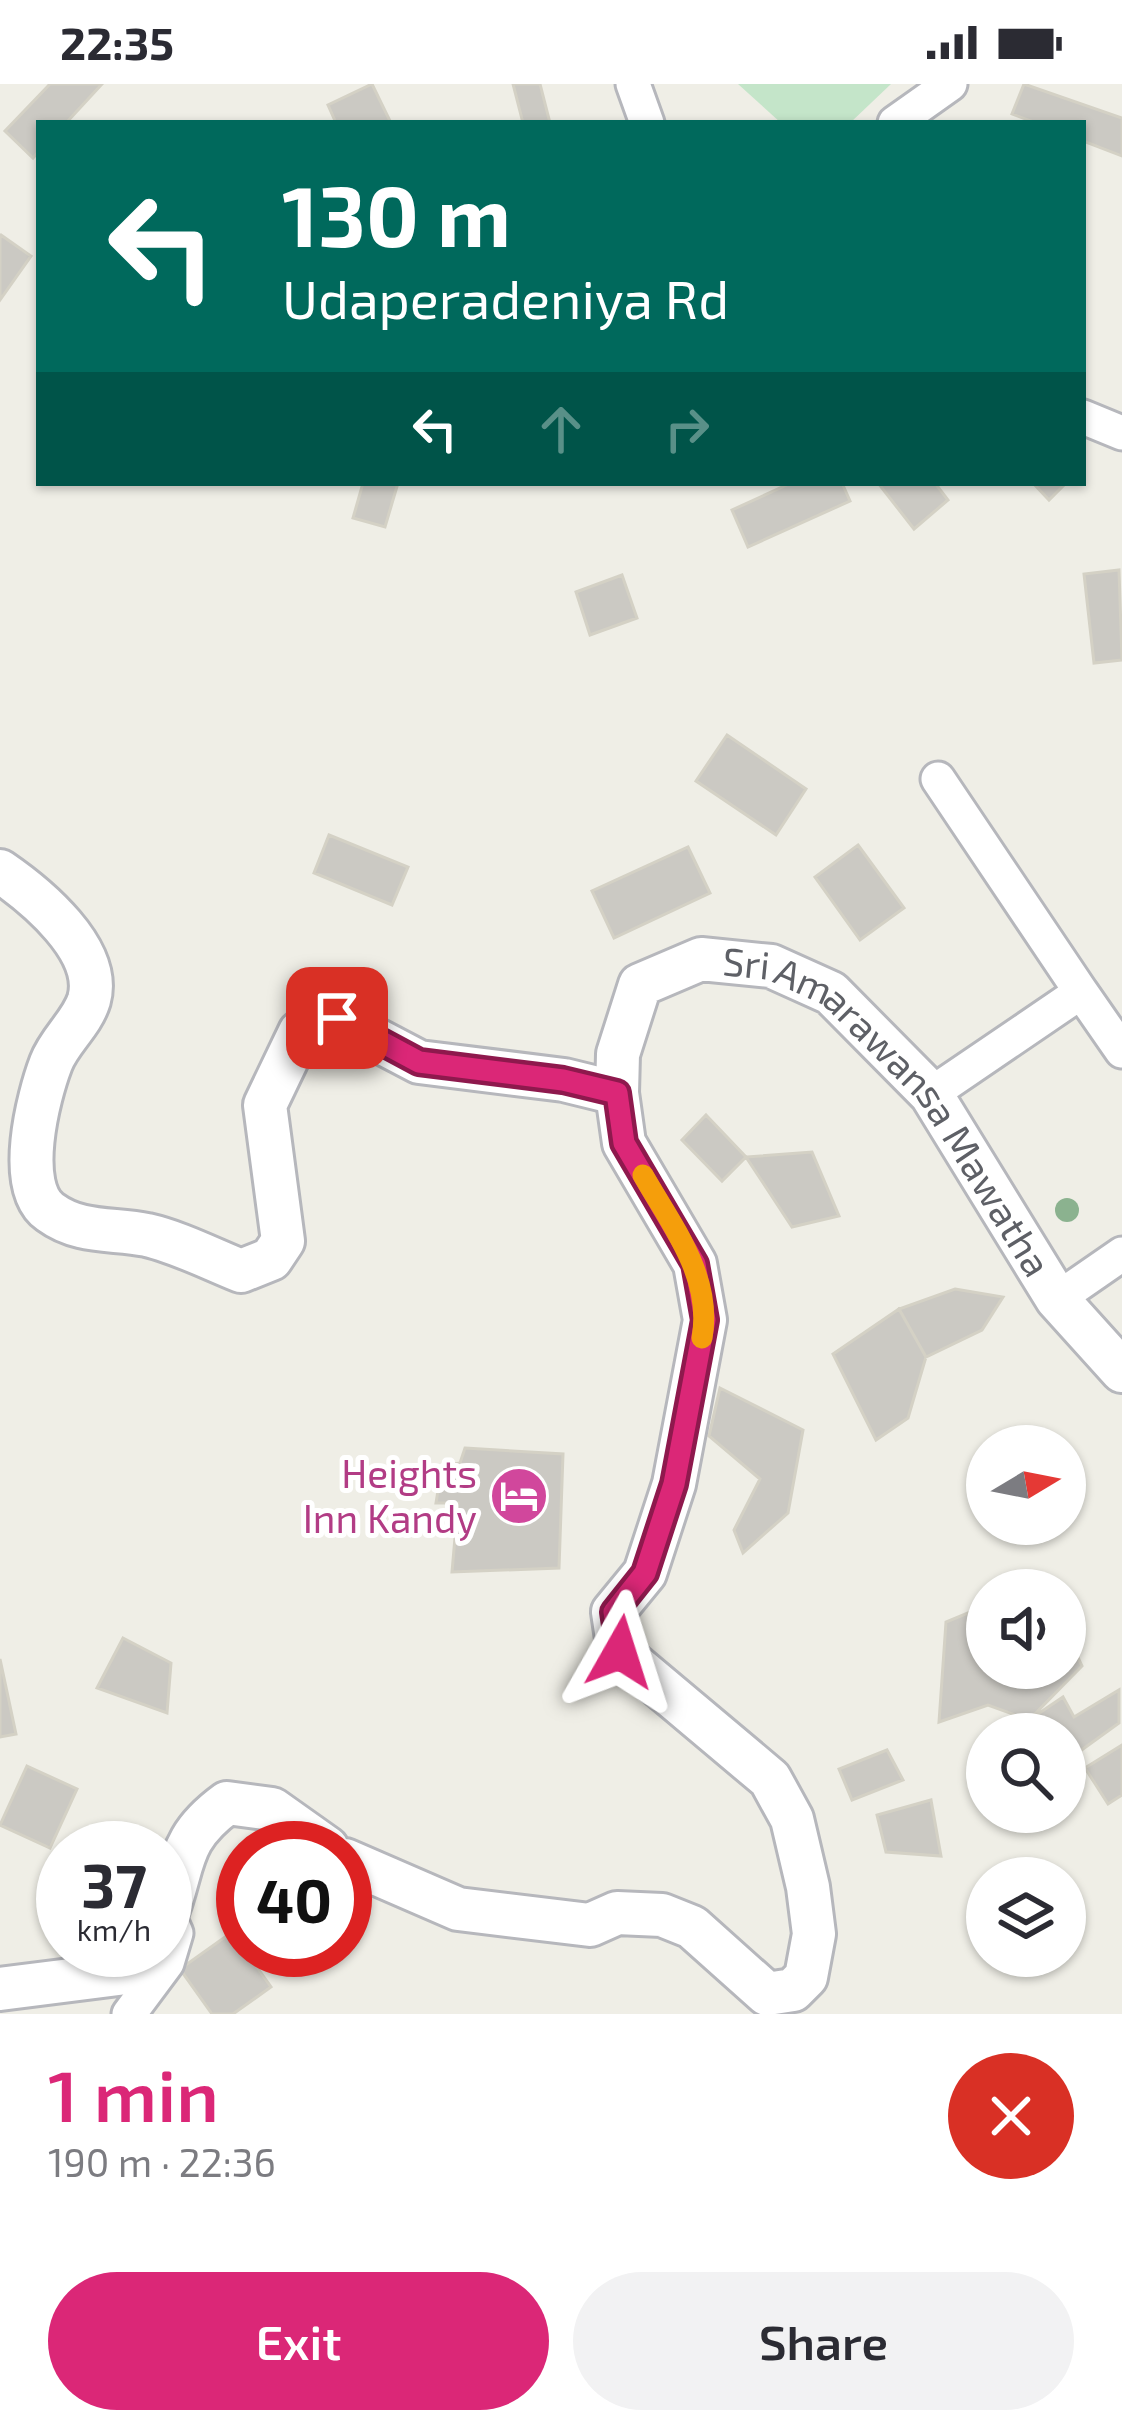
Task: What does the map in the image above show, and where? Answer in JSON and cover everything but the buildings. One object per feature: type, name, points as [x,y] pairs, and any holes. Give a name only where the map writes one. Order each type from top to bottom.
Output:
[{"type":"street","points":[[633,84],[646,120]]},
{"type":"street","points":[[900,120],[950,84]]},
{"type":"street","points":[[1086,418],[1122,434]]},
{"type":"street","points":[[938,779],[1122,1052]]},
{"type":"street","points":[[0,871],[62,921],[87,970],[89,999],[52,1061],[33,1135],[32,1179],[45,1209],[79,1228],[148,1235],[241,1271],[271,1259],[284,1241],[265,1105],[300,1032],[314,1021],[337,1018],[419,1062],[563,1080],[617,1093]]},
{"type":"street","name":"Sri Amarawansa Mawatha","points":[[372,1872],[458,1909],[590,1925],[617,1913],[662,1915],[692,1927],[767,1994],[793,1990],[806,1977],[814,1934],[808,1887],[792,1819],[770,1779],[620,1652],[614,1612],[645,1573],[674,1484],[705,1320],[695,1264],[624,1143],[617,1093],[618,1054],[640,985],[701,959],[771,966],[831,993],[931,1094],[1057,1299],[1122,1371]]},
{"type":"street","points":[[931,1094],[1081,992]]},
{"type":"street","points":[[1057,1299],[1122,1254]]},
{"type":"street","points":[[192,1840],[200,1823],[226,1803],[272,1809],[289,1821]]},
{"type":"street","points":[[0,1988],[92,1977]]},
{"type":"street","points":[[129,2014],[157,1977]]},
{"type":"green space","points":[[738,84],[891,84],[853,120],[778,120]]},
{"type":"slow traffic","points":[[643,1175],[695,1264],[705,1320],[702,1338]]},
{"type":"place","name":"Heights Inn Kandy","points":[[519,1496]]},
{"type":"route","points":[[337,1018],[419,1062],[563,1080],[617,1093],[624,1143],[695,1264],[705,1320],[674,1484],[645,1573],[614,1612],[620,1652]]}]
